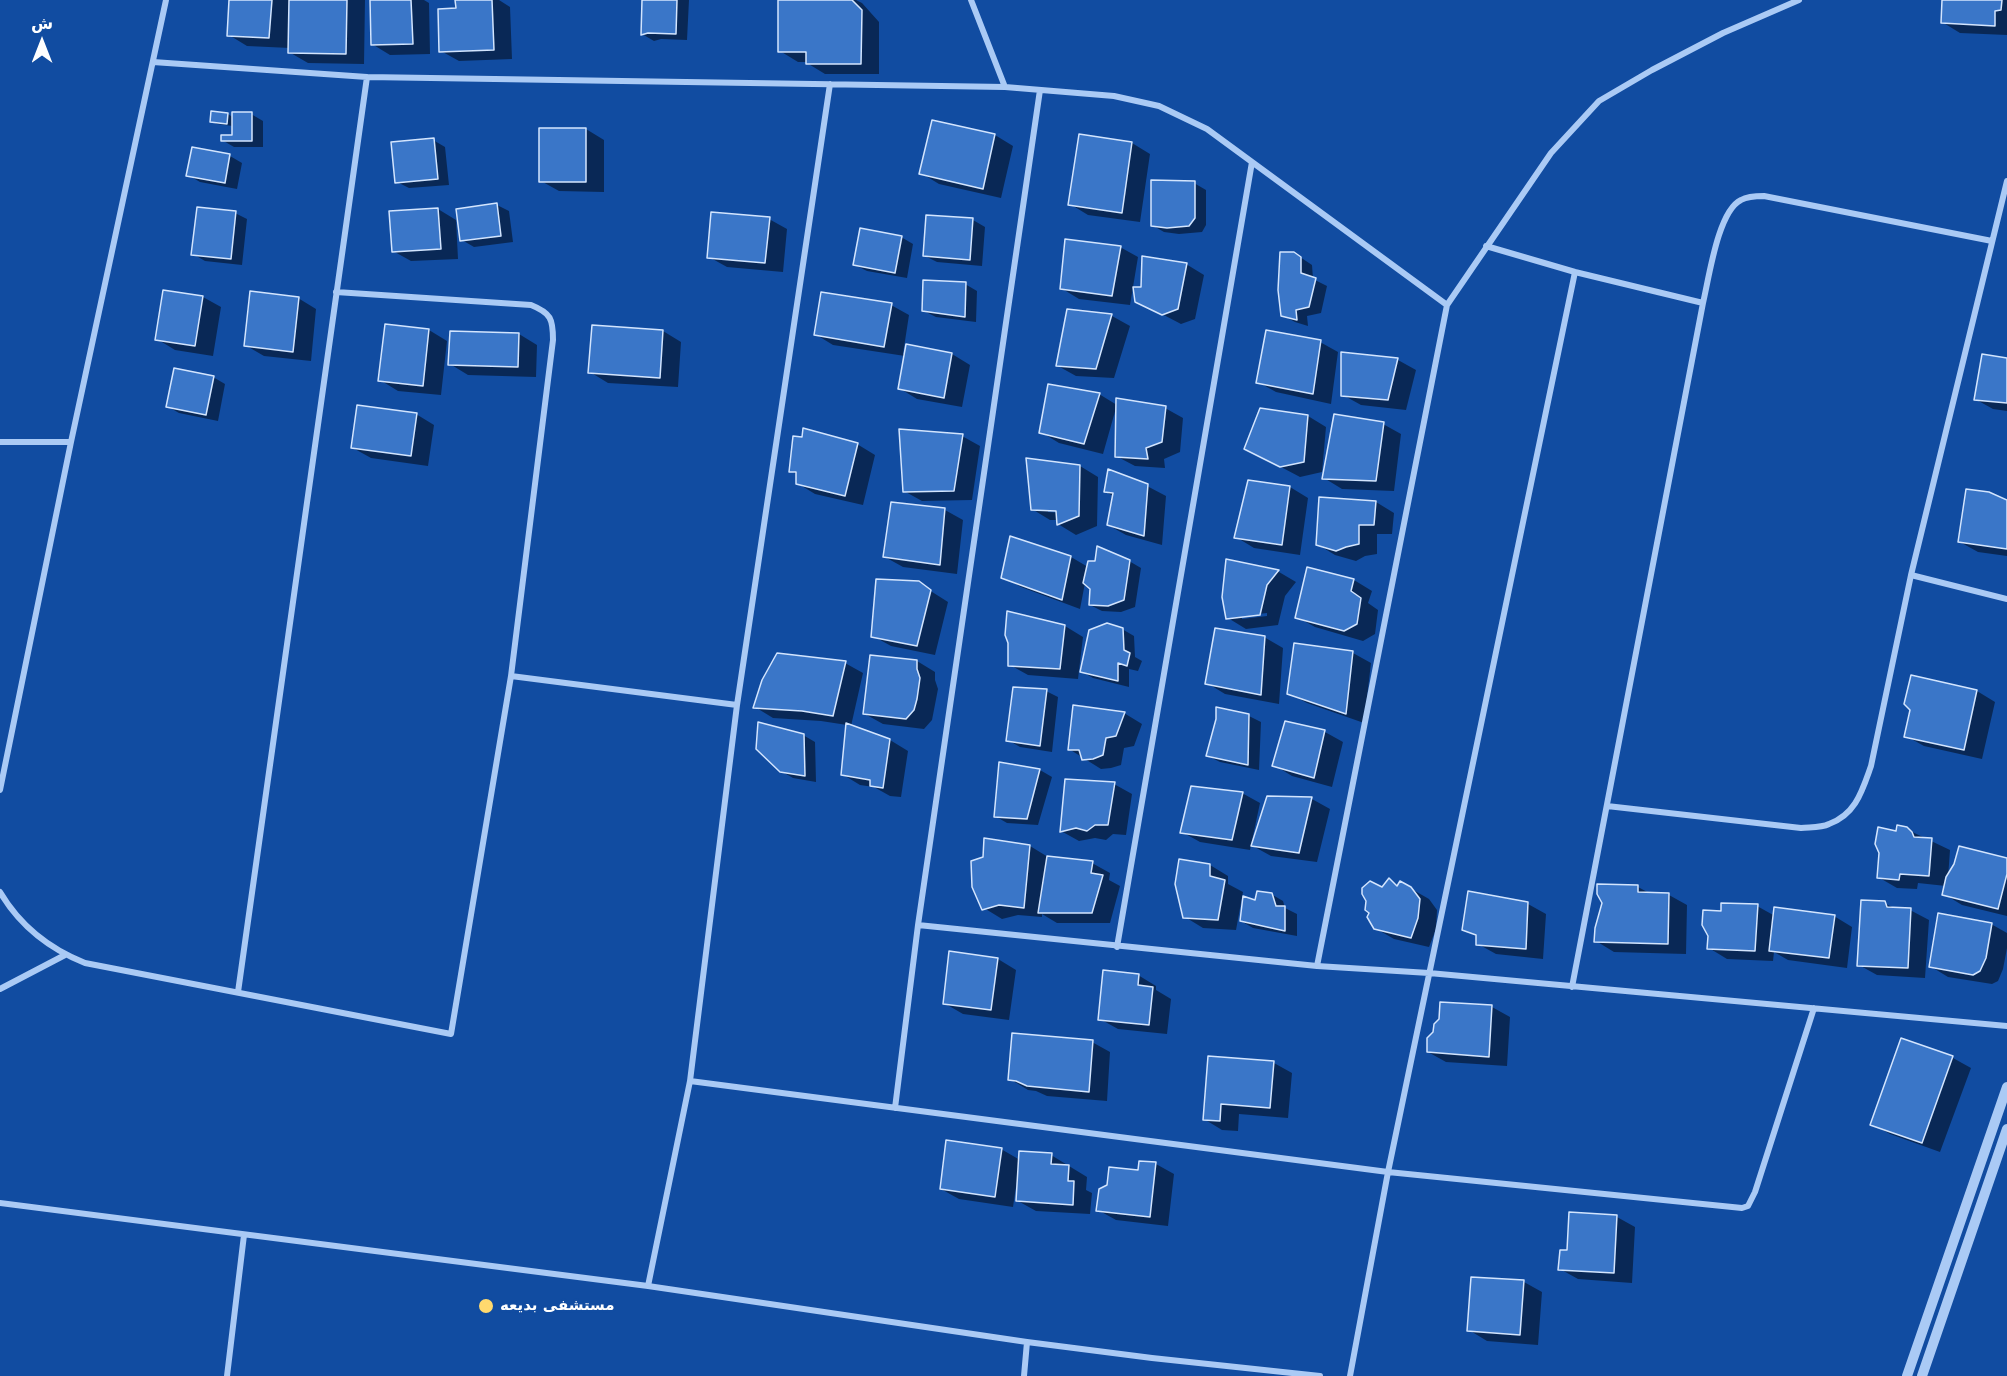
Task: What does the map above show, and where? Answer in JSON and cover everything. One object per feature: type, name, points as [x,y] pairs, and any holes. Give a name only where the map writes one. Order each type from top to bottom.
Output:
[{"type":"street","points":[[0,790],[71,442],[166,0]]},
{"type":"street","points":[[971,0],[1005,87]]},
{"type":"street","points":[[1317,966],[1447,305],[1551,153],[1599,100],[1723,33],[1799,0]]},
{"type":"street","points":[[153,62],[367,77],[1005,87],[1114,96],[1159,106],[1207,129],[1447,305]]},
{"type":"street","points":[[238,992],[367,77]]},
{"type":"street","points":[[648,1286],[690,1081],[737,705],[830,84]]},
{"type":"street","points":[[895,1108],[918,925],[1040,90]]},
{"type":"street","points":[[1117,947],[1252,162]]},
{"type":"street","points":[[1607,806],[1801,828],[1828,825],[1849,813],[1861,793],[1871,766],[1911,575],[2007,181]]},
{"type":"street","points":[[1572,987],[1703,303],[1722,223],[1731,208],[1741,200],[1764,196],[1992,241]]},
{"type":"street","points":[[1486,246],[1575,272],[1703,303]]},
{"type":"street","points":[[1350,1376],[1388,1173],[1575,272]]},
{"type":"street","points":[[0,892],[45,943],[64,955],[86,963],[451,1034],[511,676],[553,328],[551,317],[544,310],[531,305],[336,292]]},
{"type":"street","points":[[0,442],[71,442]]},
{"type":"street","points":[[1911,575],[2007,599]]},
{"type":"street","points":[[511,676],[737,705]]},
{"type":"street","points":[[918,925],[1317,966],[1429,973],[2007,1026]]},
{"type":"street","points":[[0,989],[64,955]]},
{"type":"street","points":[[690,1081],[1388,1173],[1742,1208],[1748,1206],[1755,1192],[1814,1008]]},
{"type":"street","points":[[1907,1376],[2007,1087]]},
{"type":"street","points":[[1922,1376],[2007,1129]]},
{"type":"street","points":[[0,1203],[648,1286],[1027,1342],[1320,1376]]},
{"type":"street","points":[[227,1376],[244,1235]]},
{"type":"street","points":[[1024,1376],[1027,1342]]},
{"type":"building","points":[[229,0],[272,0],[269,38],[227,36]]},
{"type":"building","points":[[289,0],[347,0],[346,54],[288,53]]},
{"type":"building","points":[[370,0],[411,0],[413,44],[371,45]]},
{"type":"building","points":[[455,0],[492,0],[494,50],[439,52],[438,9],[456,8]]},
{"type":"building","points":[[642,0],[677,0],[676,34],[641,35]]},
{"type":"building","points":[[778,0],[852,0],[862,10],[861,64],[806,64],[806,52],[778,52]]},
{"type":"building","points":[[1942,0],[2002,0],[2001,10],[1995,11],[1995,26],[1941,23]]},
{"type":"building","points":[[211,111],[228,113],[227,124],[210,122]]},
{"type":"building","points":[[232,112],[252,112],[252,141],[221,141],[221,135],[232,135]]},
{"type":"building","points":[[932,120],[995,134],[983,189],[919,174]]},
{"type":"building","points":[[539,128],[586,128],[586,182],[539,182]]},
{"type":"building","points":[[1079,134],[1132,142],[1122,213],[1068,205]]},
{"type":"building","points":[[434,138],[438,179],[395,183],[391,142]]},
{"type":"building","points":[[192,147],[230,154],[225,183],[186,176]]},
{"type":"building","points":[[1151,180],[1195,181],[1195,218],[1189,226],[1167,228],[1151,226]]},
{"type":"building","points":[[497,203],[501,236],[460,241],[456,209]]},
{"type":"building","points":[[197,207],[236,211],[231,259],[191,255]]},
{"type":"building","points":[[438,208],[441,249],[392,252],[389,211]]},
{"type":"building","points":[[711,212],[770,217],[765,263],[707,258]]},
{"type":"building","points":[[926,215],[973,218],[970,260],[923,256]]},
{"type":"building","points":[[860,228],[902,236],[895,273],[853,265]]},
{"type":"building","points":[[1065,239],[1121,246],[1112,296],[1060,289]]},
{"type":"building","points":[[1280,252],[1294,252],[1301,257],[1301,273],[1316,278],[1309,307],[1296,310],[1297,320],[1281,316],[1278,290]]},
{"type":"building","points":[[1142,256],[1187,263],[1178,309],[1162,315],[1135,302],[1133,287],[1141,287]]},
{"type":"building","points":[[923,280],[966,282],[965,317],[922,311]]},
{"type":"building","points":[[163,290],[203,296],[195,346],[155,340]]},
{"type":"building","points":[[250,291],[299,297],[293,352],[244,346]]},
{"type":"building","points":[[821,292],[892,303],[884,347],[814,335]]},
{"type":"building","points":[[1067,309],[1112,314],[1096,369],[1056,366]]},
{"type":"building","points":[[385,324],[429,329],[423,386],[378,381]]},
{"type":"building","points":[[592,325],[663,330],[660,378],[588,373]]},
{"type":"building","points":[[1266,330],[1321,340],[1313,394],[1256,383]]},
{"type":"building","points":[[450,331],[519,333],[518,367],[448,365]]},
{"type":"building","points":[[906,344],[952,353],[944,398],[898,389]]},
{"type":"building","points":[[1341,352],[1398,358],[1388,400],[1341,396]]},
{"type":"building","points":[[1982,354],[2007,358],[2007,403],[1974,400]]},
{"type":"building","points":[[174,368],[214,376],[206,415],[166,407]]},
{"type":"building","points":[[1048,384],[1100,393],[1084,444],[1039,433]]},
{"type":"building","points":[[1116,398],[1166,406],[1162,442],[1146,448],[1148,459],[1115,457]]},
{"type":"building","points":[[357,405],[417,413],[411,456],[351,448]]},
{"type":"building","points":[[1260,408],[1308,415],[1304,462],[1280,467],[1244,449]]},
{"type":"building","points":[[1334,414],[1384,422],[1376,481],[1322,479]]},
{"type":"building","points":[[803,428],[858,443],[845,496],[796,484],[796,472],[789,472],[793,436],[802,437]]},
{"type":"building","points":[[899,429],[963,434],[954,491],[903,492]]},
{"type":"building","points":[[1026,458],[1080,465],[1079,516],[1057,525],[1056,511],[1031,510]]},
{"type":"building","points":[[1108,469],[1148,484],[1144,536],[1107,525],[1113,493],[1104,492]]},
{"type":"building","points":[[1248,480],[1290,486],[1282,545],[1234,538]]},
{"type":"building","points":[[1966,489],[1989,492],[2007,500],[2007,549],[1958,542]]},
{"type":"building","points":[[1319,497],[1376,501],[1374,525],[1359,525],[1359,544],[1336,551],[1316,545]]},
{"type":"building","points":[[891,502],[945,508],[940,565],[883,557]]},
{"type":"building","points":[[1010,536],[1071,556],[1062,600],[1001,578]]},
{"type":"building","points":[[1097,546],[1130,560],[1124,600],[1108,606],[1089,605],[1090,589],[1083,583],[1088,561],[1095,561]]},
{"type":"building","points":[[1226,559],[1279,570],[1267,585],[1260,615],[1226,619],[1222,597]]},
{"type":"building","points":[[1307,567],[1354,579],[1351,591],[1361,598],[1357,624],[1344,631],[1295,618]]},
{"type":"building","points":[[876,579],[919,581],[931,590],[917,646],[871,637]]},
{"type":"building","points":[[1007,611],[1065,625],[1060,669],[1008,666],[1008,643],[1005,635]]},
{"type":"building","points":[[1107,623],[1123,628],[1124,650],[1130,653],[1127,666],[1118,663],[1118,681],[1080,672],[1089,630]]},
{"type":"building","points":[[1215,628],[1265,636],[1261,695],[1205,684]]},
{"type":"building","points":[[1294,643],[1353,651],[1346,714],[1287,694]]},
{"type":"building","points":[[777,653],[846,661],[833,716],[802,711],[753,708],[762,680]]},
{"type":"building","points":[[870,655],[917,660],[920,678],[917,699],[914,710],[906,719],[863,714]]},
{"type":"building","points":[[1911,675],[1977,690],[1964,750],[1904,737],[1910,710],[1904,704]]},
{"type":"building","points":[[1013,687],[1047,689],[1040,746],[1006,741]]},
{"type":"building","points":[[1073,705],[1125,712],[1116,736],[1106,738],[1103,755],[1082,760],[1079,750],[1068,750]]},
{"type":"building","points":[[1216,707],[1249,714],[1248,765],[1206,756],[1216,719]]},
{"type":"building","points":[[1285,721],[1325,730],[1314,778],[1272,766]]},
{"type":"building","points":[[758,722],[804,734],[805,776],[780,772],[756,749]]},
{"type":"building","points":[[846,723],[890,739],[883,788],[870,786],[870,780],[841,775]]},
{"type":"building","points":[[999,762],[1040,769],[1027,819],[994,817]]},
{"type":"building","points":[[1065,779],[1115,782],[1108,825],[1095,825],[1087,831],[1076,828],[1060,832]]},
{"type":"building","points":[[1191,786],[1243,792],[1232,840],[1180,833]]},
{"type":"building","points":[[1267,796],[1312,797],[1299,853],[1251,846]]},
{"type":"building","points":[[1897,825],[1907,827],[1914,837],[1932,838],[1929,876],[1900,874],[1899,880],[1877,878],[1879,853],[1875,844],[1878,827],[1896,831]]},
{"type":"building","points":[[984,838],[1030,845],[1024,908],[999,905],[982,910],[972,887],[971,861],[983,857]]},
{"type":"building","points":[[1959,846],[2007,858],[2007,874],[1998,909],[1942,895],[1946,877],[1954,864]]},
{"type":"building","points":[[1047,856],[1093,861],[1091,873],[1103,875],[1092,913],[1038,913]]},
{"type":"building","points":[[1179,859],[1210,864],[1210,876],[1225,880],[1218,920],[1183,918],[1175,884]]},
{"type":"building","points":[[1389,878],[1397,886],[1400,881],[1411,887],[1420,899],[1418,918],[1411,938],[1374,929],[1367,917],[1369,913],[1365,910],[1366,901],[1362,888],[1370,881],[1382,887]]},
{"type":"building","points":[[1597,884],[1638,885],[1638,892],[1669,893],[1668,944],[1594,942],[1595,928],[1602,903],[1597,894]]},
{"type":"building","points":[[1257,891],[1272,893],[1276,906],[1285,906],[1285,931],[1240,921],[1243,896],[1255,900]]},
{"type":"building","points":[[1468,891],[1528,902],[1526,949],[1476,945],[1476,935],[1462,930]]},
{"type":"building","points":[[1861,900],[1885,901],[1887,907],[1911,908],[1908,968],[1857,966]]},
{"type":"building","points":[[1721,903],[1758,904],[1755,951],[1707,949],[1708,936],[1702,925],[1703,910],[1721,911]]},
{"type":"building","points":[[1774,907],[1835,915],[1829,958],[1769,951]]},
{"type":"building","points":[[1938,913],[1992,923],[1986,958],[1980,971],[1973,975],[1929,967]]},
{"type":"building","points":[[949,951],[998,958],[991,1010],[943,1004]]},
{"type":"building","points":[[1103,970],[1139,974],[1138,985],[1153,987],[1149,1025],[1098,1020]]},
{"type":"building","points":[[1440,1002],[1492,1005],[1489,1057],[1427,1052],[1427,1038],[1433,1032],[1434,1024],[1439,1019]]},
{"type":"building","points":[[1012,1033],[1093,1040],[1089,1092],[1027,1086],[1008,1080]]},
{"type":"building","points":[[1901,1038],[1953,1056],[1922,1143],[1870,1125]]},
{"type":"building","points":[[1208,1056],[1274,1061],[1270,1108],[1221,1104],[1220,1121],[1203,1120]]},
{"type":"building","points":[[946,1140],[1002,1148],[995,1197],[940,1189]]},
{"type":"building","points":[[1019,1151],[1052,1153],[1051,1164],[1069,1165],[1068,1181],[1074,1181],[1073,1205],[1016,1201]]},
{"type":"building","points":[[1139,1161],[1156,1162],[1150,1217],[1096,1211],[1099,1189],[1107,1185],[1109,1167],[1138,1170]]},
{"type":"building","points":[[1569,1212],[1617,1215],[1614,1273],[1558,1270],[1560,1250],[1567,1250]]},
{"type":"building","points":[[1471,1277],[1524,1280],[1520,1335],[1467,1331]]},
{"type":"place","name":"مستشفى بديعه","points":[[486,1306]]}]
